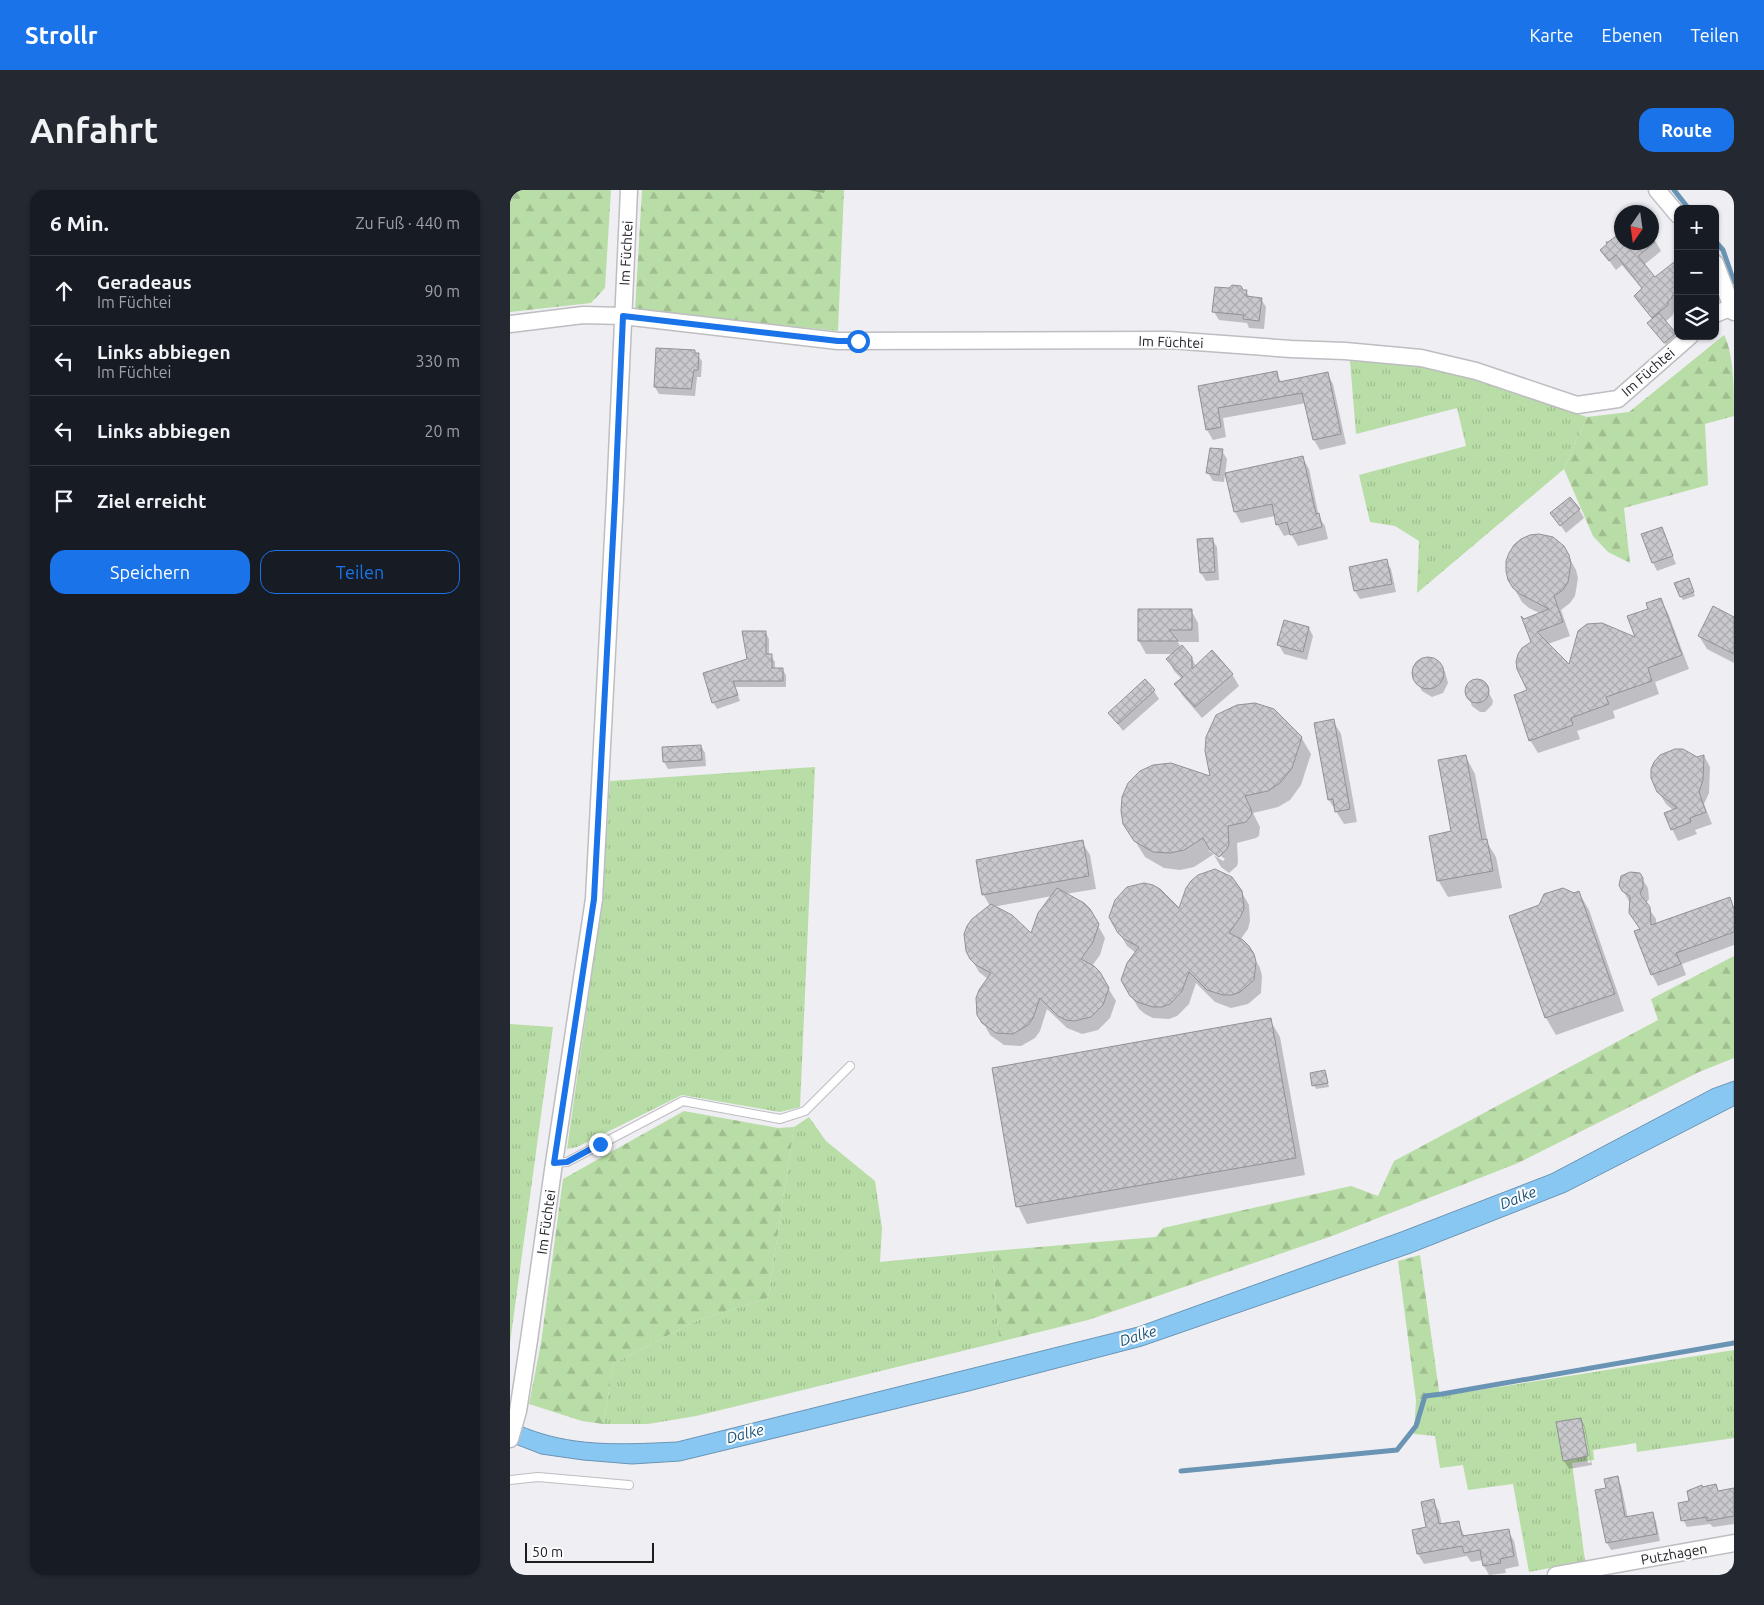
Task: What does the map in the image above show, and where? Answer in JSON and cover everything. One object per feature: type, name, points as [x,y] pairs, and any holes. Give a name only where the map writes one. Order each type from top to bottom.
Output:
[{"type":"street","name":"Im Füchtei","points":[[510,1439],[518,1411],[594,899],[629,190]]},
{"type":"street","points":[[1657,190],[1674,210]]},
{"type":"street","points":[[1719,273],[1733,310],[1719,313]]},
{"type":"street","points":[[510,324],[583,315],[623,316]]},
{"type":"street","name":"Im Füchtei","points":[[623,316],[838,341],[1169,340],[1345,351],[1421,358],[1476,372],[1577,405],[1618,398],[1685,340]]},
{"type":"street","name":"Putzhagen","points":[[1556,1575],[1734,1543]]},
{"type":"lane","points":[[554,1163],[567,1162],[683,1101],[780,1119],[805,1111],[850,1066]]},
{"type":"lane","points":[[510,1480],[538,1477],[629,1485]]},
{"type":"green space","points":[[510,190],[611,190],[605,288],[591,303],[510,312]]},
{"type":"green space","points":[[642,190],[844,190],[838,331],[635,310]]},
{"type":"green space","points":[[1724,335],[1732,362],[1734,416],[1705,424],[1708,485],[1624,508],[1630,563],[1608,552],[1593,536],[1564,469],[1587,417],[1629,412]]},
{"type":"green space","points":[[1350,361],[1421,364],[1475,378],[1587,417],[1564,469],[1417,593],[1419,541],[1395,526],[1370,522],[1359,475],[1466,446],[1457,408],[1356,434]]},
{"type":"green space","points":[[815,767],[800,1107],[780,1112],[682,1095],[577,1147],[567,1149],[602,902],[610,781]]},
{"type":"green space","points":[[1734,956],[1734,1058],[1699,1072],[1518,1163],[1332,1236],[1088,1320],[999,1342],[992,1251],[1156,1237],[1163,1228],[1351,1186],[1378,1196],[1394,1161],[1658,1020],[1651,999]]},
{"type":"green space","points":[[510,1024],[553,1027],[510,1343]]},
{"type":"green space","points":[[684,1111],[778,1128],[794,1127],[768,1298],[696,1321],[614,1363],[603,1424],[582,1421],[529,1404],[541,1343],[563,1179]]},
{"type":"green space","points":[[809,1117],[826,1141],[875,1181],[882,1228],[880,1262],[992,1251],[999,1342],[696,1416],[648,1424],[603,1424],[614,1363],[696,1321],[768,1298],[794,1127]]},
{"type":"green space","points":[[1420,1255],[1440,1398],[1416,1400],[1398,1261]]},
{"type":"green space","points":[[1734,1350],[1734,1438],[1637,1452],[1636,1443],[1593,1450],[1594,1460],[1572,1463],[1585,1561],[1529,1572],[1513,1484],[1468,1490],[1463,1465],[1440,1468],[1435,1436],[1414,1434],[1416,1400]]},
{"type":"water","name":"Dalke","points":[[1734,1081],[1734,1106],[1566,1192],[1411,1253],[1142,1346],[969,1391],[680,1461],[632,1464],[583,1460],[541,1454],[510,1442],[510,1422],[543,1434],[576,1441],[610,1444],[677,1442],[1138,1327],[1401,1232],[1551,1174],[1712,1089]]},
{"type":"building","points":[[1614,238],[1614,250],[1645,250],[1638,256],[1655,277],[1674,262],[1674,294],[1668,301],[1668,305],[1652,318],[1634,296],[1642,288],[1616,255],[1609,261],[1600,250]]},
{"type":"building","points":[[1232,285],[1241,286],[1243,290],[1247,290],[1246,296],[1262,298],[1259,321],[1243,319],[1244,315],[1212,312],[1215,287],[1229,288]]},
{"type":"building","points":[[1659,313],[1674,331],[1674,335],[1664,343],[1647,323]]},
{"type":"building","points":[[656,348],[695,350],[695,353],[699,353],[698,370],[694,370],[691,389],[654,387]]},
{"type":"building","points":[[1277,371],[1279,382],[1328,372],[1341,434],[1313,440],[1302,393],[1218,408],[1221,427],[1206,430],[1198,386]]},
{"type":"building","points":[[1210,448],[1223,449],[1219,475],[1206,473]]},
{"type":"building","points":[[1303,456],[1316,514],[1319,513],[1322,527],[1290,535],[1287,522],[1276,525],[1272,504],[1234,512],[1225,473]]},
{"type":"building","points":[[1570,497],[1580,509],[1560,526],[1550,513]]},
{"type":"building","points":[[1662,527],[1673,556],[1652,563],[1641,534]]},
{"type":"building","points":[[1539,534],[1553,537],[1564,546],[1571,563],[1568,582],[1563,590],[1554,596],[1563,622],[1537,632],[1569,664],[1578,631],[1587,624],[1602,623],[1635,637],[1627,616],[1648,609],[1646,603],[1661,598],[1682,655],[1648,668],[1652,681],[1606,697],[1609,704],[1571,718],[1573,725],[1529,741],[1514,695],[1527,690],[1517,669],[1516,662],[1522,648],[1531,642],[1521,616],[1524,619],[1549,609],[1520,594],[1513,588],[1508,580],[1506,561],[1514,545],[1521,539]]},
{"type":"building","points":[[1213,538],[1215,572],[1200,573],[1197,539]]},
{"type":"building","points":[[1387,559],[1392,584],[1354,591],[1349,567]]},
{"type":"building","points":[[1689,578],[1694,592],[1680,597],[1674,583]]},
{"type":"building","points":[[1713,606],[1734,617],[1734,654],[1698,636]]},
{"type":"building","points":[[1138,609],[1192,609],[1192,630],[1169,630],[1178,641],[1138,641]]},
{"type":"building","points":[[1284,620],[1309,627],[1303,652],[1277,645]]},
{"type":"building","points":[[742,631],[766,631],[766,654],[772,654],[772,668],[783,668],[783,681],[733,681],[738,695],[712,703],[703,673],[747,659]]},
{"type":"building","points":[[1182,645],[1192,657],[1192,669],[1212,650],[1233,674],[1195,707],[1174,684],[1183,677],[1166,659]]},
{"type":"building","points":[[1428,657],[1434,658],[1439,662],[1443,667],[1443,679],[1439,684],[1434,688],[1428,689],[1422,688],[1417,684],[1413,679],[1412,673],[1413,667],[1417,662],[1422,658]]},
{"type":"building","points":[[1145,679],[1155,690],[1118,724],[1108,713]]},
{"type":"building","points":[[1477,679],[1486,682],[1489,691],[1486,700],[1477,703],[1468,700],[1465,691],[1468,682]]},
{"type":"building","points":[[1255,703],[1274,709],[1302,737],[1292,768],[1280,783],[1268,791],[1245,796],[1252,814],[1246,822],[1228,826],[1229,844],[1227,849],[1219,857],[1210,850],[1203,838],[1184,850],[1170,853],[1153,852],[1134,841],[1123,824],[1121,811],[1122,797],[1128,783],[1140,771],[1153,765],[1171,763],[1210,776],[1205,751],[1206,737],[1216,715],[1237,705]]},
{"type":"building","points":[[1334,719],[1350,809],[1335,812],[1333,799],[1328,800],[1314,723]]},
{"type":"building","points":[[701,745],[702,760],[663,762],[662,747]]},
{"type":"building","points":[[1675,749],[1683,749],[1697,757],[1704,755],[1703,780],[1699,792],[1706,812],[1690,818],[1691,822],[1671,830],[1664,813],[1677,808],[1657,792],[1651,778],[1651,769],[1660,755]]},
{"type":"building","points":[[1466,755],[1482,840],[1487,839],[1493,871],[1437,881],[1429,836],[1451,831],[1438,760]]},
{"type":"building","points":[[1083,840],[1089,876],[982,895],[976,860]]},
{"type":"building","points":[[1215,869],[1232,877],[1242,891],[1244,908],[1241,916],[1229,933],[1243,940],[1254,954],[1256,962],[1254,980],[1240,992],[1232,995],[1223,995],[1207,990],[1189,972],[1182,991],[1170,1004],[1162,1007],[1153,1007],[1137,1002],[1130,996],[1121,980],[1127,963],[1139,947],[1124,939],[1118,933],[1109,917],[1115,900],[1127,887],[1144,883],[1160,889],[1179,908],[1186,888],[1191,881],[1198,875]]},
{"type":"building","points":[[1630,872],[1640,873],[1643,878],[1643,887],[1640,894],[1650,907],[1651,925],[1730,897],[1734,909],[1734,932],[1676,953],[1681,964],[1651,975],[1634,931],[1640,929],[1629,913],[1630,896],[1622,891],[1619,885],[1621,876]]},
{"type":"building","points":[[1057,888],[1084,903],[1099,924],[1093,942],[1081,959],[1094,966],[1100,972],[1109,988],[1103,1005],[1091,1017],[1074,1021],[1058,1016],[1040,998],[1033,1018],[1028,1025],[1013,1034],[996,1033],[982,1023],[977,1015],[976,998],[979,990],[991,973],[976,965],[970,959],[966,951],[964,934],[967,926],[972,919],[991,904],[1012,915],[1031,933],[1038,913]]},
{"type":"building","points":[[1563,888],[1574,893],[1579,891],[1615,994],[1545,1018],[1509,916],[1539,905],[1544,894]]},
{"type":"building","points":[[1271,1018],[1296,1158],[1016,1207],[992,1068]]},
{"type":"building","points":[[1325,1070],[1328,1083],[1312,1086],[1310,1073]]},
{"type":"building","points":[[1581,1418],[1588,1456],[1563,1461],[1556,1422]]},
{"type":"building","points":[[1618,1476],[1625,1517],[1653,1512],[1657,1534],[1606,1543],[1595,1490],[1606,1488],[1604,1479]]},
{"type":"building","points":[[1716,1484],[1718,1491],[1734,1488],[1734,1516],[1707,1521],[1707,1517],[1681,1521],[1678,1503],[1689,1501],[1687,1491],[1702,1485],[1702,1487]]},
{"type":"building","points":[[1434,1499],[1439,1524],[1459,1521],[1462,1536],[1509,1529],[1514,1556],[1500,1559],[1501,1563],[1483,1566],[1480,1550],[1464,1553],[1462,1546],[1417,1554],[1412,1530],[1426,1527],[1421,1502]]},
{"type":"waterway","points":[[1674,190],[1686,205]]},
{"type":"waterway","points":[[1719,246],[1723,250],[1734,282]]},
{"type":"waterway","points":[[1181,1471],[1397,1450],[1416,1426],[1425,1396],[1734,1343]]},
{"type":"route","points":[[600,1144],[567,1162],[554,1163],[594,899],[623,316],[838,341],[858,341]]}]
